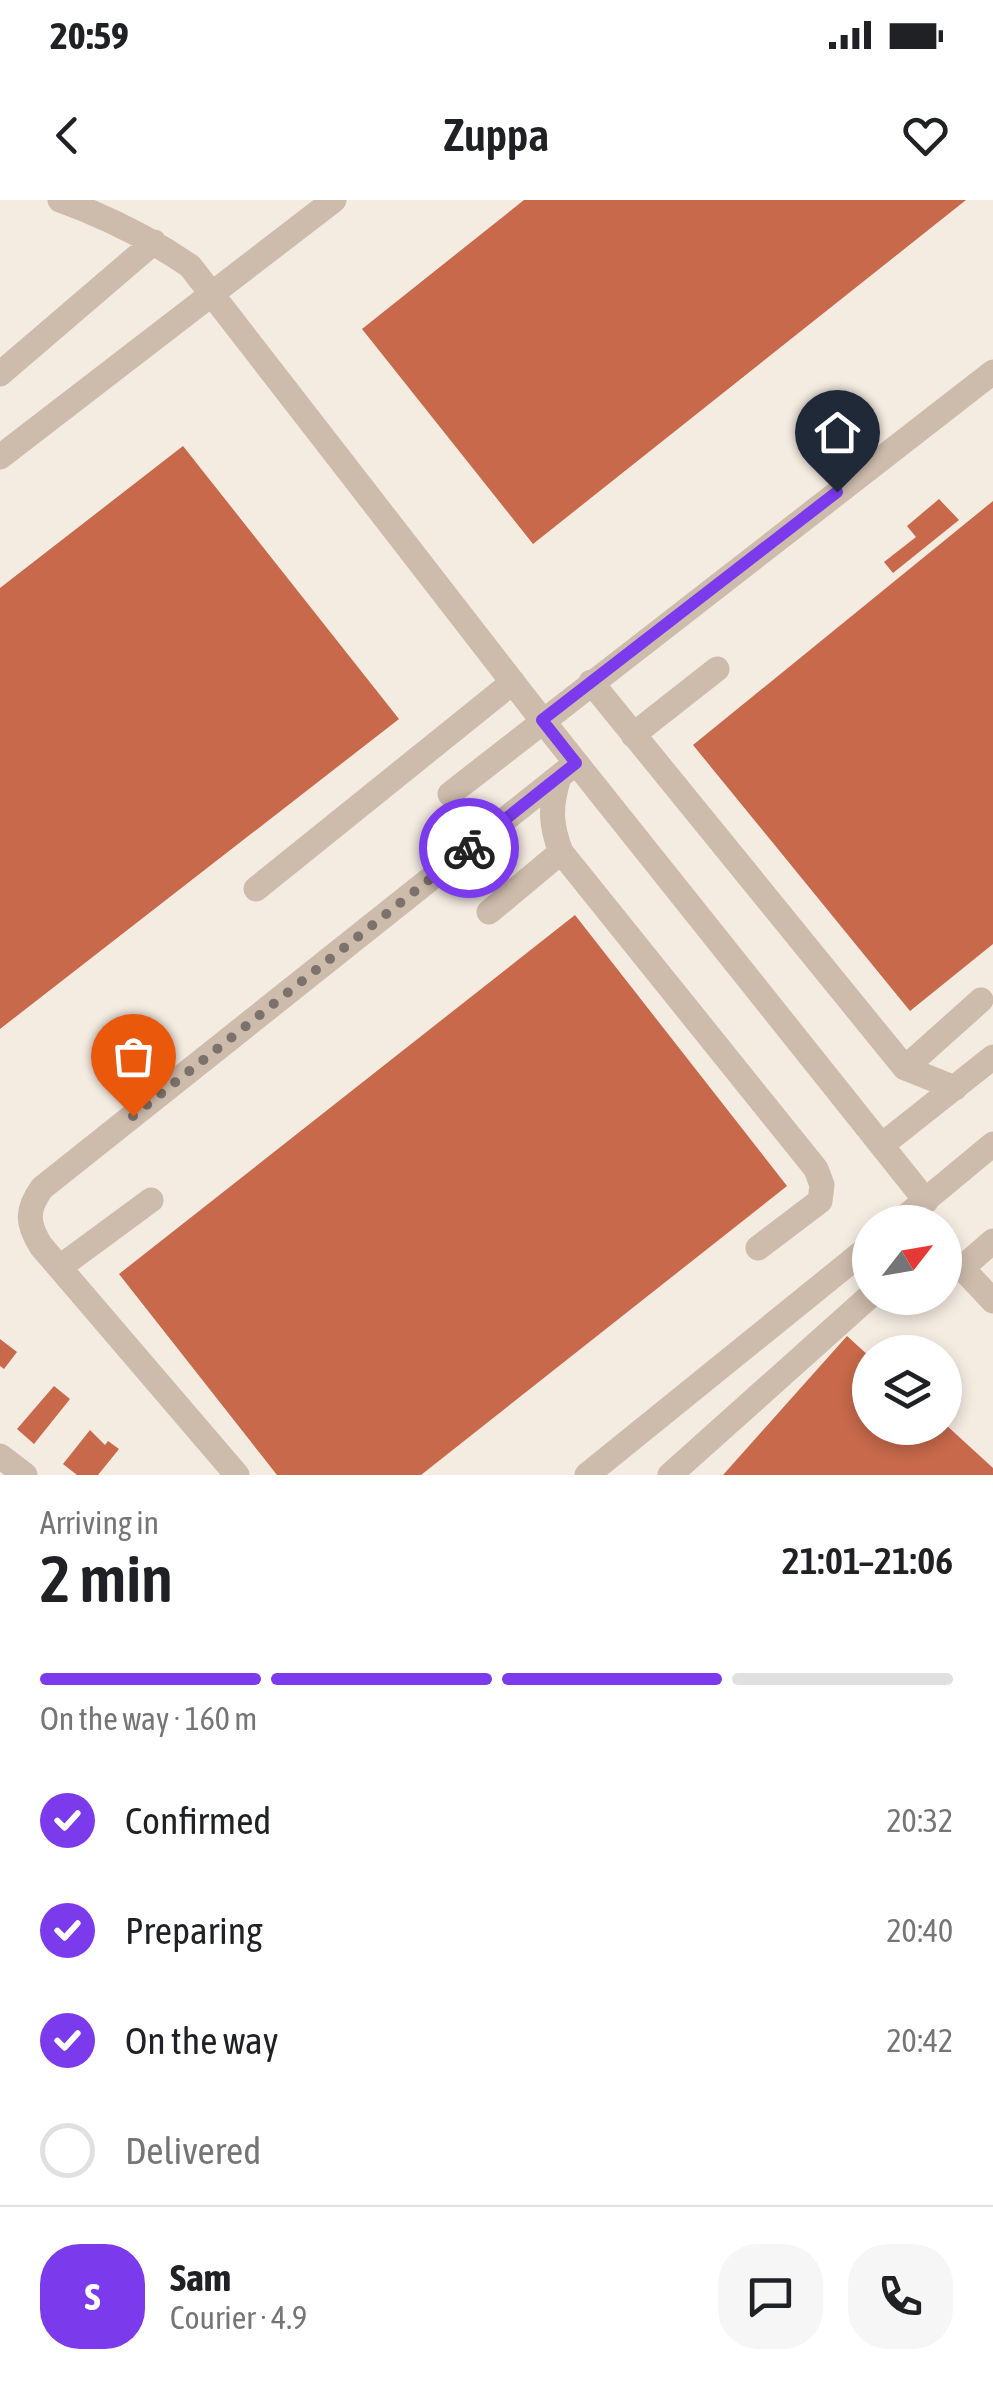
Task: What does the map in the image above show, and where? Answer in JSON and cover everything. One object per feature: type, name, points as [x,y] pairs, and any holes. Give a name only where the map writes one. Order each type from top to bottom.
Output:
[{"type":"street","points":[[60,200],[154,242],[190,266],[542,720],[568,770],[926,1200]]},
{"type":"street","points":[[0,457],[334,200]]},
{"type":"street","points":[[0,374],[154,242]]},
{"type":"street","points":[[450,794],[993,372]]},
{"type":"street","points":[[633,734],[717,669]]},
{"type":"street","points":[[256,890],[513,682]]},
{"type":"street","points":[[591,682],[906,1068],[955,1088]]},
{"type":"street","points":[[568,770],[552,801],[550,824],[561,852],[816,1169],[822,1185],[820,1201],[758,1248]]},
{"type":"street","points":[[236,1475],[40,1246],[29,1226],[29,1206],[42,1188],[568,770]]},
{"type":"street","points":[[489,912],[561,852]]},
{"type":"street","points":[[906,1068],[980,1000]]},
{"type":"street","points":[[882,1145],[993,1057]]},
{"type":"street","points":[[920,1205],[993,1144]]},
{"type":"street","points":[[60,1267],[151,1200]]},
{"type":"street","points":[[962,1261],[993,1242]]},
{"type":"street","points":[[588,1475],[852,1261]]},
{"type":"street","points":[[962,1275],[993,1301]]},
{"type":"street","points":[[670,1475],[852,1312]]},
{"type":"street","points":[[0,1456],[25,1475]]},
{"type":"building","points":[[524,200],[966,200],[533,544],[362,329]]},
{"type":"building","points":[[183,446],[399,719],[0,1029],[0,588]]},
{"type":"building","points":[[939,499],[959,520],[893,573],[884,562],[916,537],[907,526]]},
{"type":"building","points":[[993,501],[993,944],[910,1011],[693,745]]},
{"type":"building","points":[[575,915],[787,1186],[421,1475],[277,1475],[119,1274]]},
{"type":"building","points":[[847,1336],[852,1341],[852,1445],[962,1445],[962,1440],[993,1468],[993,1475],[723,1475]]},
{"type":"building","points":[[0,1339],[17,1352],[4,1369],[0,1366]]},
{"type":"building","points":[[54,1386],[70,1399],[34,1444],[17,1429]]},
{"type":"building","points":[[90,1430],[105,1445],[108,1441],[119,1449],[98,1475],[77,1475],[63,1464]]},
{"type":"way so far","points":[[133,1116],[469,848]]},
{"type":"route","points":[[469,848],[576,763],[542,720],[837,492]]}]
